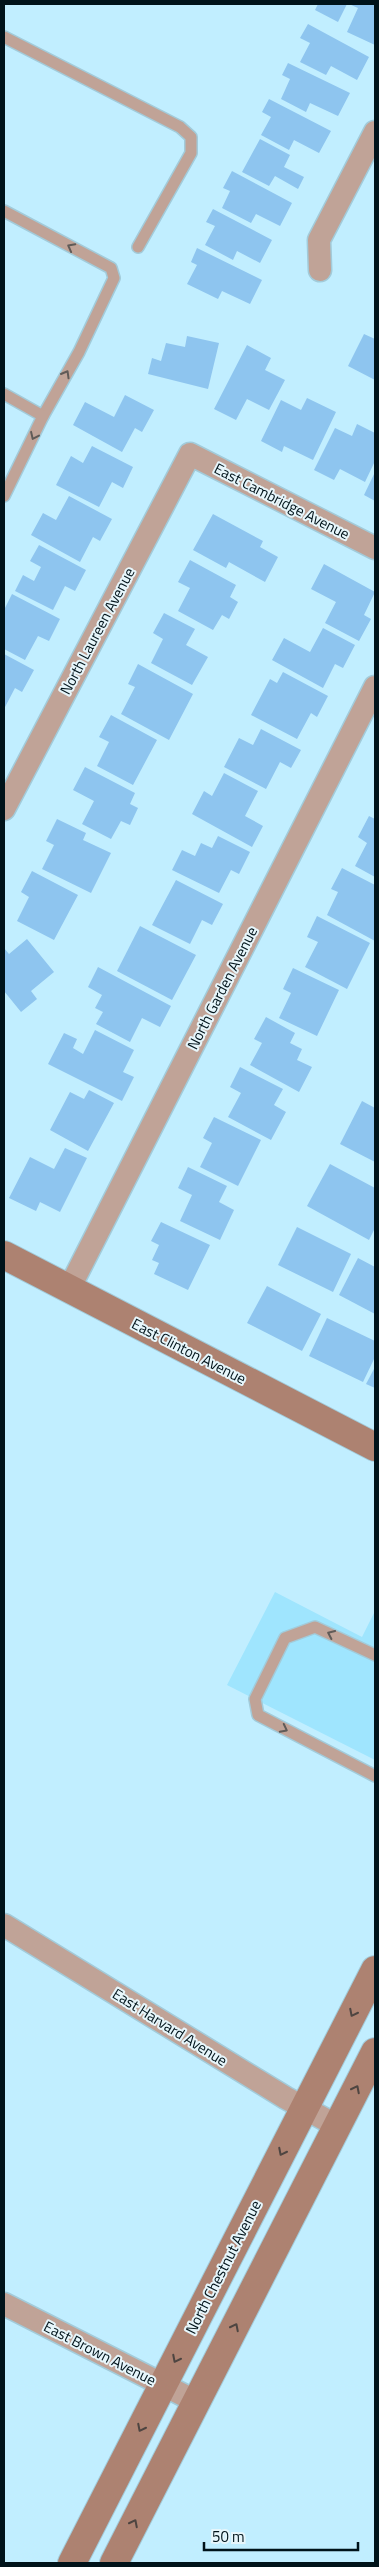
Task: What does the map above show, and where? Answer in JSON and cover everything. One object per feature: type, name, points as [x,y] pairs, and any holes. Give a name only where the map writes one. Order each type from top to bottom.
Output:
[{"type":"main road","name":"East Clinton Avenue","points":[[4,1255],[374,1443]]},
{"type":"main road","name":"North Chestnut Avenue","points":[[72,2563],[375,1970]]},
{"type":"main road","points":[[114,2563],[375,2052]]},
{"type":"street","points":[[320,270],[319,240],[375,132]]},
{"type":"street","name":"East Cambridge Avenue","points":[[190,454],[375,548]]},
{"type":"street","name":"North Laureen Avenue","points":[[4,809],[190,454]]},
{"type":"street","name":"North Garden Avenue","points":[[69,1289],[375,687]]},
{"type":"street","name":"East Harvard Avenue","points":[[4,1925],[304,2108],[337,2126]]},
{"type":"street","name":"East Brown Avenue","points":[[4,2304],[197,2402]]},
{"type":"lane","points":[[4,37],[180,127],[191,137],[191,153],[138,246]]},
{"type":"lane","points":[[4,212],[111,268],[114,278],[79,352],[43,416],[4,496]]},
{"type":"lane","points":[[4,394],[43,416]]},
{"type":"lane","points":[[375,1654],[315,1627],[285,1638],[256,1699],[258,1715],[375,1776]]},
{"type":"shaded area","points":[[275,1592],[362,1637],[375,1611],[375,1760],[227,1685]]},
{"type":"building","points":[[318,4],[347,4],[338,22],[315,10]]},
{"type":"building","points":[[349,4],[375,4],[375,45],[347,32],[358,8]]},
{"type":"building","points":[[308,24],[369,57],[357,80],[331,66],[326,75],[300,62],[310,43],[300,38]]},
{"type":"building","points":[[288,63],[350,93],[338,116],[310,103],[306,112],[281,99],[290,79],[282,75]]},
{"type":"building","points":[[269,99],[331,131],[319,153],[294,140],[289,150],[261,135],[271,117],[262,112]]},
{"type":"building","points":[[260,139],[290,155],[284,167],[304,177],[298,189],[275,176],[269,186],[242,172]]},
{"type":"building","points":[[232,171],[292,203],[280,226],[256,214],[251,223],[222,208],[230,191],[223,188]]},
{"type":"building","points":[[213,209],[272,240],[260,263],[237,251],[233,260],[205,245],[215,226],[206,222]]},
{"type":"building","points":[[197,248],[262,280],[250,304],[222,291],[218,299],[187,284],[197,265],[191,262]]},
{"type":"building","points":[[364,334],[375,339],[375,380],[348,366]]},
{"type":"building","points":[[187,336],[219,343],[208,389],[148,374],[152,358],[161,361],[166,343],[185,347]]},
{"type":"building","points":[[247,345],[271,358],[265,370],[285,380],[269,410],[247,399],[236,420],[214,409]]},
{"type":"building","points":[[125,395],[154,410],[142,432],[135,428],[122,452],[73,425],[85,402],[114,417]]},
{"type":"building","points":[[307,398],[336,412],[313,460],[284,446],[282,452],[261,441],[281,400],[301,410]]},
{"type":"building","points":[[357,424],[375,433],[375,461],[365,482],[340,469],[334,480],[314,470],[335,428],[352,436]]},
{"type":"building","points":[[92,446],[133,467],[123,488],[112,482],[99,507],[56,485],[71,456],[83,463]]},
{"type":"building","points":[[375,472],[375,501],[364,495]]},
{"type":"building","points":[[69,496],[112,519],[100,541],[93,537],[80,562],[31,535],[43,513],[56,520]]},
{"type":"building","points":[[213,514],[263,541],[260,547],[278,557],[265,582],[229,562],[226,568],[193,550]]},
{"type":"building","points":[[39,545],[86,570],[75,591],[65,586],[53,610],[15,591],[23,575],[34,581],[41,567],[30,561]]},
{"type":"building","points":[[190,560],[236,585],[230,597],[238,602],[229,619],[222,615],[213,630],[178,611],[190,588],[178,582]]},
{"type":"building","points":[[324,564],[375,592],[364,615],[371,619],[359,641],[325,623],[336,602],[311,589]]},
{"type":"building","points":[[12,594],[60,619],[49,641],[38,636],[25,660],[4,649],[4,610]]},
{"type":"building","points":[[164,613],[195,629],[186,645],[208,657],[192,685],[151,663],[163,639],[153,633]]},
{"type":"building","points":[[323,628],[355,645],[343,668],[335,664],[323,688],[272,660],[284,638],[310,652]]},
{"type":"building","points":[[4,654],[34,670],[22,692],[15,688],[4,709]]},
{"type":"building","points":[[138,664],[193,694],[169,740],[121,714],[135,687],[128,684]]},
{"type":"building","points":[[283,672],[328,696],[317,717],[311,713],[297,739],[251,715],[270,679],[277,683]]},
{"type":"building","points":[[111,715],[157,740],[133,785],[97,766],[109,742],[99,737]]},
{"type":"building","points":[[261,729],[301,750],[291,768],[280,762],[266,789],[224,767],[239,738],[253,745]]},
{"type":"building","points":[[85,767],[135,793],[130,804],[138,808],[130,825],[121,821],[111,839],[82,824],[94,801],[73,790]]},
{"type":"building","points":[[224,773],[258,791],[245,816],[263,826],[252,847],[192,814],[204,791],[212,796]]},
{"type":"building","points":[[369,816],[375,819],[375,877],[355,866],[367,843],[358,837]]},
{"type":"building","points":[[57,819],[86,833],[83,840],[111,853],[91,893],[42,869],[54,845],[46,841]]},
{"type":"building","points":[[218,836],[250,852],[239,874],[231,870],[219,893],[172,870],[182,850],[195,856],[201,843],[212,848]]},
{"type":"building","points":[[342,868],[375,885],[375,941],[327,915],[338,892],[331,889]]},
{"type":"building","points":[[32,871],[78,895],[54,940],[17,921],[29,897],[21,892]]},
{"type":"building","points":[[176,880],[223,904],[212,925],[202,920],[190,944],[152,925]]},
{"type":"building","points":[[317,916],[370,943],[347,989],[305,967],[318,942],[307,937]]},
{"type":"building","points":[[140,926],[196,955],[172,1000],[117,971]]},
{"type":"building","points":[[27,939],[54,972],[31,991],[37,999],[21,1012],[4,991],[4,948],[9,954]]},
{"type":"building","points":[[98,967],[171,1006],[160,1027],[142,1018],[130,1042],[96,1024],[103,1012],[95,1008],[102,995],[88,987]]},
{"type":"building","points":[[293,968],[339,990],[317,1036],[279,1018],[291,993],[283,989]]},
{"type":"building","points":[[266,1017],[295,1033],[290,1043],[302,1049],[297,1060],[312,1067],[299,1092],[250,1065],[262,1043],[254,1039]]},
{"type":"building","points":[[95,1030],[134,1050],[123,1072],[134,1077],[122,1101],[48,1064],[64,1033],[77,1039],[73,1048],[83,1054]]},
{"type":"building","points":[[240,1067],[283,1089],[274,1105],[286,1112],[271,1140],[228,1117],[241,1093],[230,1087]]},
{"type":"building","points":[[89,1090],[114,1103],[88,1151],[50,1130],[70,1092],[84,1099]]},
{"type":"building","points":[[362,1101],[375,1108],[375,1162],[340,1144]]},
{"type":"building","points":[[214,1117],[261,1140],[238,1186],[200,1167],[212,1143],[203,1138]]},
{"type":"building","points":[[65,1148],[87,1158],[60,1212],[40,1202],[36,1211],[9,1198],[30,1157],[54,1169]]},
{"type":"building","points":[[330,1164],[375,1188],[375,1228],[369,1240],[307,1206]]},
{"type":"building","points":[[188,1167],[227,1186],[219,1202],[234,1210],[220,1240],[180,1221],[192,1195],[178,1188]]},
{"type":"building","points":[[161,1222],[210,1245],[188,1290],[154,1274],[159,1263],[152,1260],[159,1245],[151,1241]]},
{"type":"building","points":[[297,1227],[351,1254],[333,1292],[278,1265]]},
{"type":"building","points":[[358,1258],[375,1267],[375,1314],[339,1295]]},
{"type":"building","points":[[267,1286],[321,1314],[302,1351],[247,1323]]},
{"type":"building","points":[[327,1318],[375,1341],[375,1357],[363,1382],[309,1356]]},
{"type":"building","points":[[375,1367],[375,1388],[366,1384]]}]
